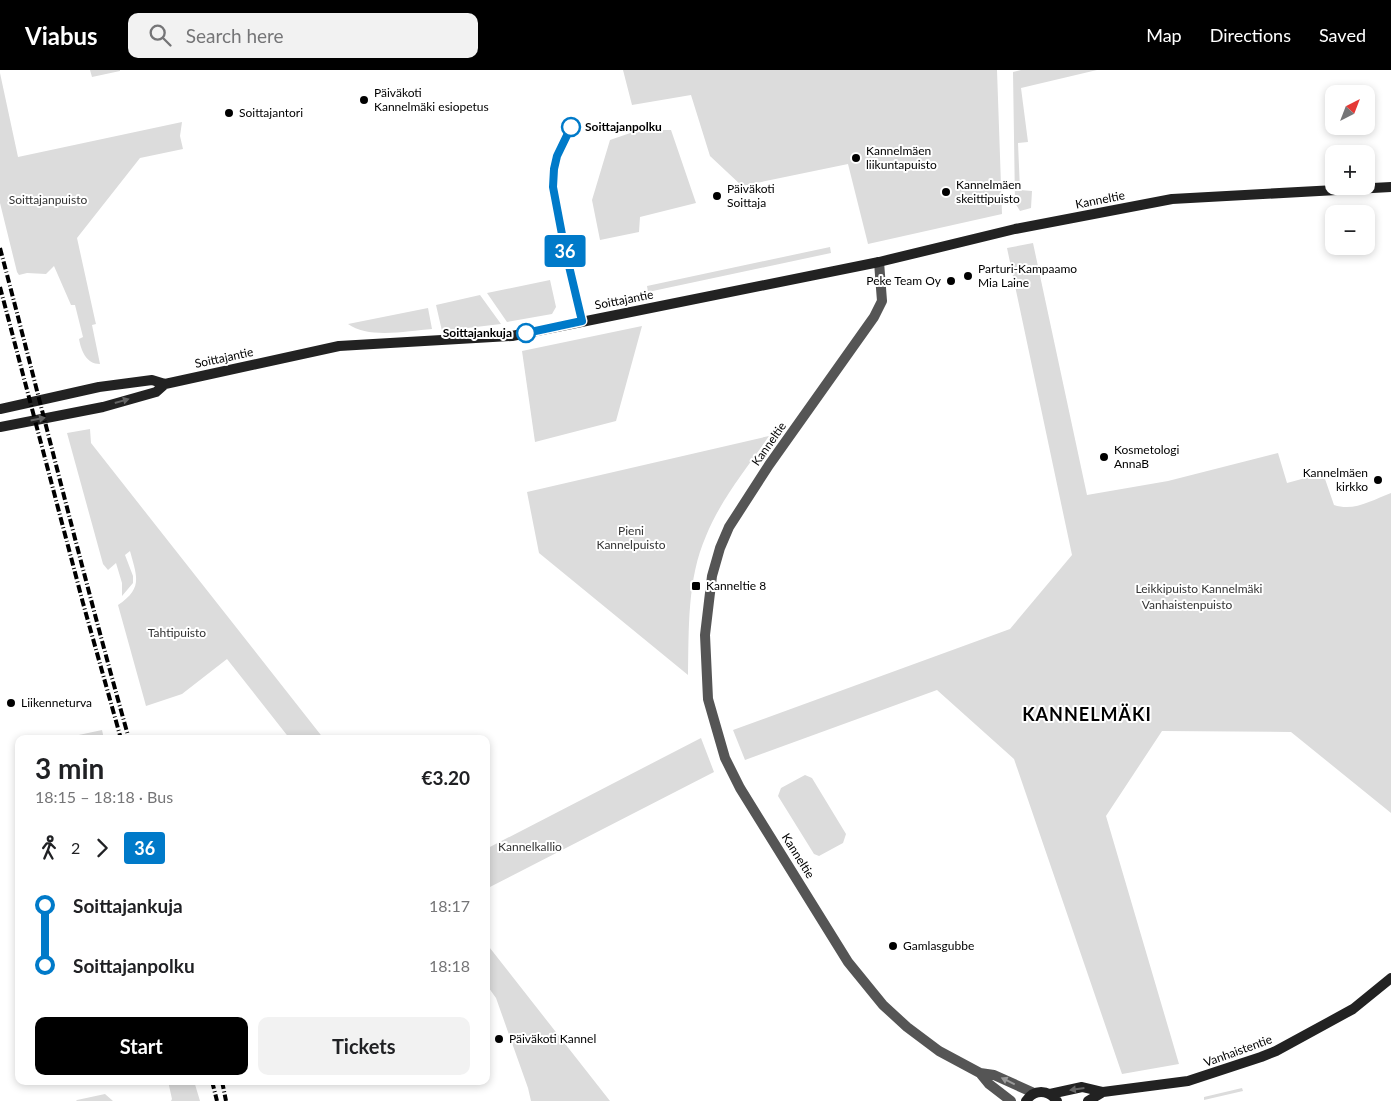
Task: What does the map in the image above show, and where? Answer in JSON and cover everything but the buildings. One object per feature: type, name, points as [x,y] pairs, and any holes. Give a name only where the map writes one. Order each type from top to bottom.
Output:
[{"type":"main road","name":"Kanneltie","points":[[879,262],[1015,229],[1179,198],[1391,187]]},
{"type":"main road","name":"Soittajantie","points":[[0,409],[99,388],[152,380],[165,384],[340,346],[512,336],[879,262]]},
{"type":"main road","name":"Soittajantie","points":[[0,427],[103,407],[156,392],[165,384]]},
{"type":"main road","name":"Vanhaistentie","points":[[1034,1093],[1042,1092],[1053,1098],[1082,1087],[1103,1092],[1188,1081],[1276,1051],[1353,1009],[1374,994],[1391,978]]},
{"type":"main road","name":"Vanhaistentie","points":[[1088,1101],[1103,1092]]},
{"type":"main road","points":[[1026,1101],[1034,1093]]},
{"type":"street","name":"Kanneltie","points":[[879,262],[882,301],[874,317],[769,465],[729,526],[720,548],[712,576],[705,635],[708,699],[725,758],[740,788],[848,962],[883,1005],[907,1027],[940,1051],[980,1073],[989,1084],[1012,1101]]},
{"type":"street","name":"Kanneltie","points":[[980,1073],[994,1074],[1034,1093]]},
{"type":"green space","points":[[90,70],[120,70],[120,71],[92,77]]},
{"type":"green space","name":"Kannelmäen liikuntapuisto","points":[[623,70],[997,70],[1002,214],[868,244],[848,164],[742,186],[710,156],[691,95],[632,105]]},
{"type":"green space","points":[[1021,70],[1097,70],[1021,88],[1028,142],[1018,143],[1020,190],[1032,191],[1031,208],[1020,211],[1015,203],[1013,72]]},
{"type":"green space","name":"Soittajanpuisto","points":[[0,73],[18,157],[182,122],[180,136],[183,149],[140,158],[77,238],[96,324],[92,325],[100,364],[91,362],[81,348],[79,339],[83,337],[75,305],[71,305],[54,266],[46,274],[27,273],[19,275],[17,272],[0,203]]},
{"type":"green space","points":[[639,130],[671,130],[696,203],[640,217],[639,232],[600,240],[592,200],[610,140]]},
{"type":"green space","name":"Vanhaistenpuisto","points":[[1033,243],[1087,495],[1168,481],[1278,453],[1287,483],[1320,474],[1324,476],[1334,505],[1341,507],[1356,506],[1391,493],[1391,813],[1291,732],[1162,731],[1106,816],[1179,1064],[1122,1074],[1014,759],[937,690],[745,760],[733,730],[1010,629],[1072,555],[1007,248]]},
{"type":"green space","points":[[830,247],[831,253],[648,292],[647,286]]},
{"type":"green space","points":[[550,280],[556,307],[552,314],[507,322],[487,293]]},
{"type":"green space","points":[[480,295],[501,324],[442,331],[436,305]]},
{"type":"green space","points":[[428,308],[432,329],[377,333],[356,329],[348,324]]},
{"type":"green space","points":[[642,326],[616,421],[535,442],[522,351]]},
{"type":"green space","name":"Tahtipuisto","points":[[90,429],[91,443],[321,735],[287,735],[227,659],[182,694],[146,706],[118,605],[126,599],[135,587],[135,568],[130,551],[125,555],[133,576],[133,583],[122,596],[122,583],[116,563],[108,570],[103,564],[67,433]]},
{"type":"green space","name":"Pieni Kannelpuisto","points":[[769,436],[719,509],[700,552],[695,569],[690,604],[688,675],[539,553],[527,492]]},
{"type":"green space","points":[[102,730],[103,735],[79,735]]},
{"type":"green space","name":"Kannelkallio","points":[[701,738],[714,772],[490,887],[490,847]]},
{"type":"green space","points":[[805,775],[812,778],[846,834],[843,843],[819,856],[814,854],[778,796],[781,788]]},
{"type":"green space","points":[[490,948],[610,1101],[531,1101],[496,998],[490,990]]},
{"type":"green space","points":[[169,1085],[195,1085],[200,1101],[171,1101]]},
{"type":"green space","points":[[1242,1088],[1243,1091],[1204,1100],[1204,1097]]},
{"type":"green space","points":[[105,1094],[113,1101],[76,1101],[77,1100]]},
{"type":"railway","points":[[0,248],[79,555],[128,735]]},
{"type":"railway","points":[[0,287],[83,603],[120,735]]},
{"type":"railway","points":[[213,1085],[217,1101]]},
{"type":"railway","points":[[223,1085],[226,1101]]},
{"type":"bus line","name":"36","points":[[526,333],[582,321],[569,269],[553,187],[557,156],[571,127]]},
{"type":"place","name":"Päiväkoti Kannelmäki esiopetus","points":[[364,100]]},
{"type":"place","name":"Soittajantori","points":[[229,113]]},
{"type":"place","name":"Soittajanpolku","points":[[571,127]]},
{"type":"place","name":"Kannelmäen liikuntapuisto","points":[[856,158]]},
{"type":"place","name":"Kannelmäen skeittipuisto","points":[[946,192]]},
{"type":"place","name":"Päiväkoti Soittaja","points":[[717,196]]},
{"type":"place","name":"Parturi-Kampaamo Mia Laine","points":[[968,276]]},
{"type":"place","name":"Peke Team Oy","points":[[951,281]]},
{"type":"place","name":"Soittajankuja","points":[[526,333]]},
{"type":"place","name":"Kosmetologi AnnaB","points":[[1104,457]]},
{"type":"place","name":"Kannelmäen kirkko","points":[[1378,480]]},
{"type":"place","name":"Kanneltie 8","points":[[696,586]]},
{"type":"place","name":"Liikenneturva","points":[[11,703]]},
{"type":"place","name":"Gamlasgubbe","points":[[893,946]]},
{"type":"place","name":"Päiväkoti Kannel","points":[[499,1039]]},
{"type":"district","name":"KANNELMÄKI","points":[[1087,715]]},
{"type":"park label","name":"Leikkipuisto Kannelmäki","points":[[1199,589]]}]
